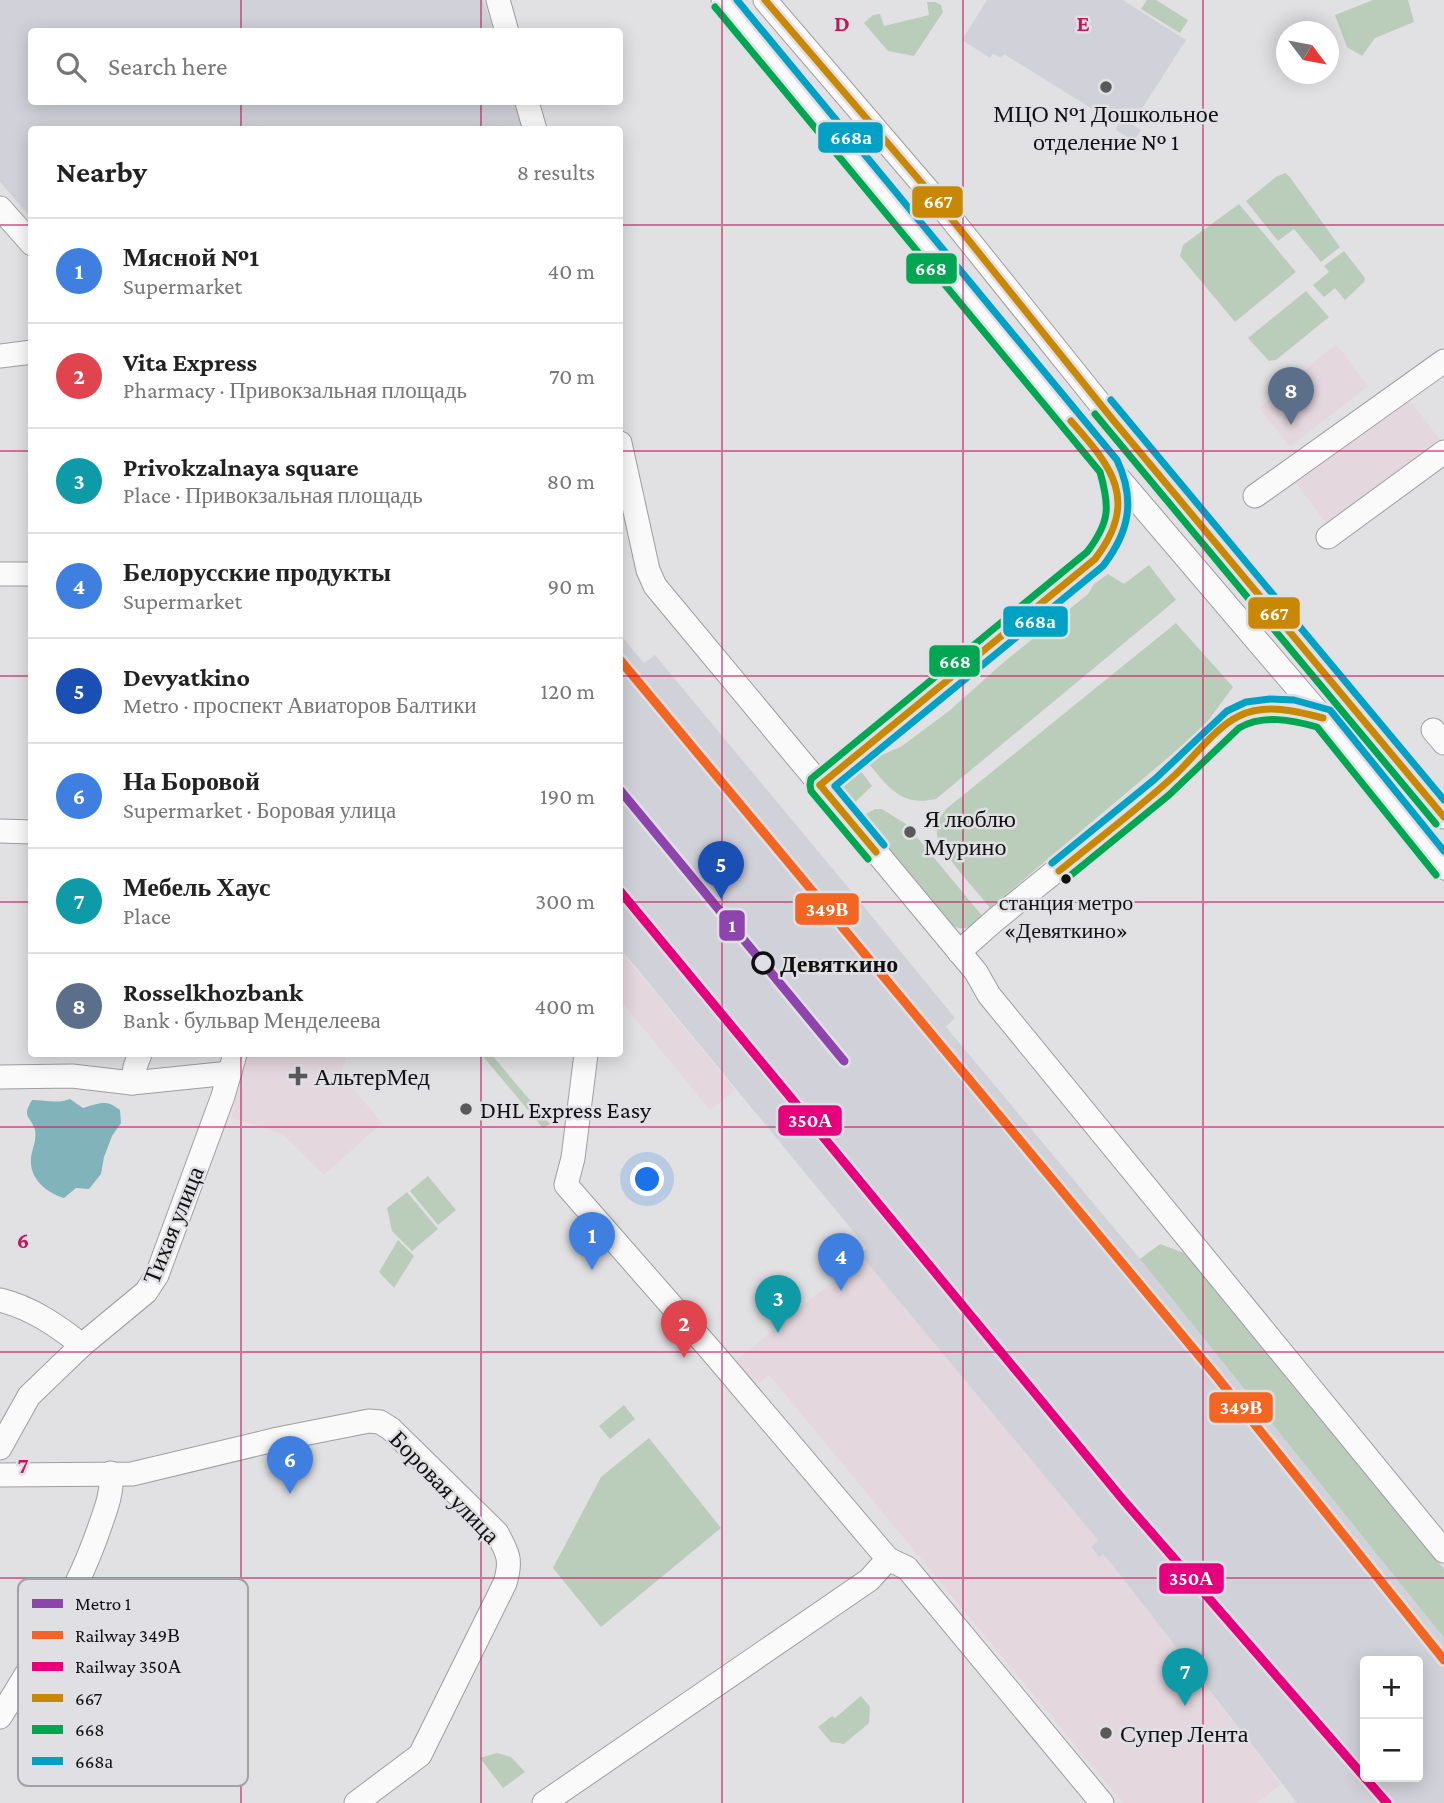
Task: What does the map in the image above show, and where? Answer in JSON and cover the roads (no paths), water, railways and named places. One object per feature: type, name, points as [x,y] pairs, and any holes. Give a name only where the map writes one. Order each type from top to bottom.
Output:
[{"type":"street","points":[[498,0],[507,28]]},
{"type":"street","points":[[723,0],[1109,467],[1323,718],[1444,868]]},
{"type":"street","points":[[765,0],[938,202],[1154,470],[1444,817]]},
{"type":"street","points":[[528,105],[534,126]]},
{"type":"street","points":[[0,208],[28,240]]},
{"type":"street","points":[[0,356],[28,352]]},
{"type":"street","points":[[1255,496],[1444,361]]},
{"type":"street","points":[[1328,537],[1444,452]]},
{"type":"street","points":[[623,457],[648,570],[655,586],[976,972],[989,995],[1444,1551]]},
{"type":"street","points":[[820,785],[1095,559],[1106,545],[1118,521],[1118,498],[1109,467]]},
{"type":"street","points":[[0,574],[28,574]]},
{"type":"street","points":[[959,952],[1172,777],[1235,718],[1254,710],[1278,708],[1323,718]]},
{"type":"street","points":[[0,831],[28,832]]},
{"type":"street","points":[[132,1083],[139,1057]]},
{"type":"street","points":[[586,1057],[573,1158],[566,1185],[888,1559],[907,1568],[1102,1803]]},
{"type":"street","name":"Тихая улица","points":[[0,1077],[72,1076],[132,1083],[233,1063],[157,1275],[146,1292],[131,1307],[82,1345],[29,1396],[0,1448]]},
{"type":"street","points":[[0,1300],[20,1305],[52,1322],[82,1345]]},
{"type":"street","name":"Боровая улица","points":[[0,1475],[132,1474],[278,1439],[369,1421],[391,1429],[497,1533],[508,1554],[509,1569],[505,1583],[427,1744],[413,1761],[356,1803]]},
{"type":"street","points":[[78,1579],[88,1561],[107,1506],[111,1473]]},
{"type":"street","points":[[544,1803],[869,1580],[888,1559]]},
{"type":"street","points":[[0,1717],[18,1688]]},
{"type":"water","points":[[70,1099],[83,1108],[111,1104],[120,1110],[121,1123],[112,1136],[101,1174],[89,1189],[76,1188],[64,1198],[51,1193],[40,1184],[33,1172],[31,1158],[35,1134],[27,1110],[32,1100],[56,1102]]},
{"type":"metro line","name":"1","points":[[623,794],[844,1061]]},
{"type":"rail line","name":"349В","points":[[623,664],[1216,1376],[1444,1660]]},
{"type":"rail line","name":"350А","points":[[623,895],[1124,1501],[1387,1803]]},
{"type":"place","name":"МЦО №1 Дошкольное отделение № 1","points":[[1106,87]]},
{"type":"place","name":"Rosselkhozbank","points":[[1291,425]]},
{"type":"place","name":"Я люблю Мурино","points":[[910,832]]},
{"type":"place","name":"станция метро «Девяткино»","points":[[1066,879]]},
{"type":"place","name":"Devyatkino","points":[[721,899]]},
{"type":"place","name":"Девяткино","points":[[763,963]]},
{"type":"place","name":"АльтерМед","points":[[298,1076]]},
{"type":"place","name":"DHL Express Easy","points":[[466,1109]]},
{"type":"place","name":"Мясной №1","points":[[592,1270]]},
{"type":"place","name":"Белорусские продукты","points":[[841,1291]]},
{"type":"place","name":"Privokzalnaya square","points":[[778,1333]]},
{"type":"place","name":"Vita Express","points":[[684,1358]]},
{"type":"place","name":"На Боровой","points":[[290,1494]]},
{"type":"place","name":"Мебель Хаус","points":[[1185,1706]]},
{"type":"place","name":"Супер Лента","points":[[1106,1733]]}]
